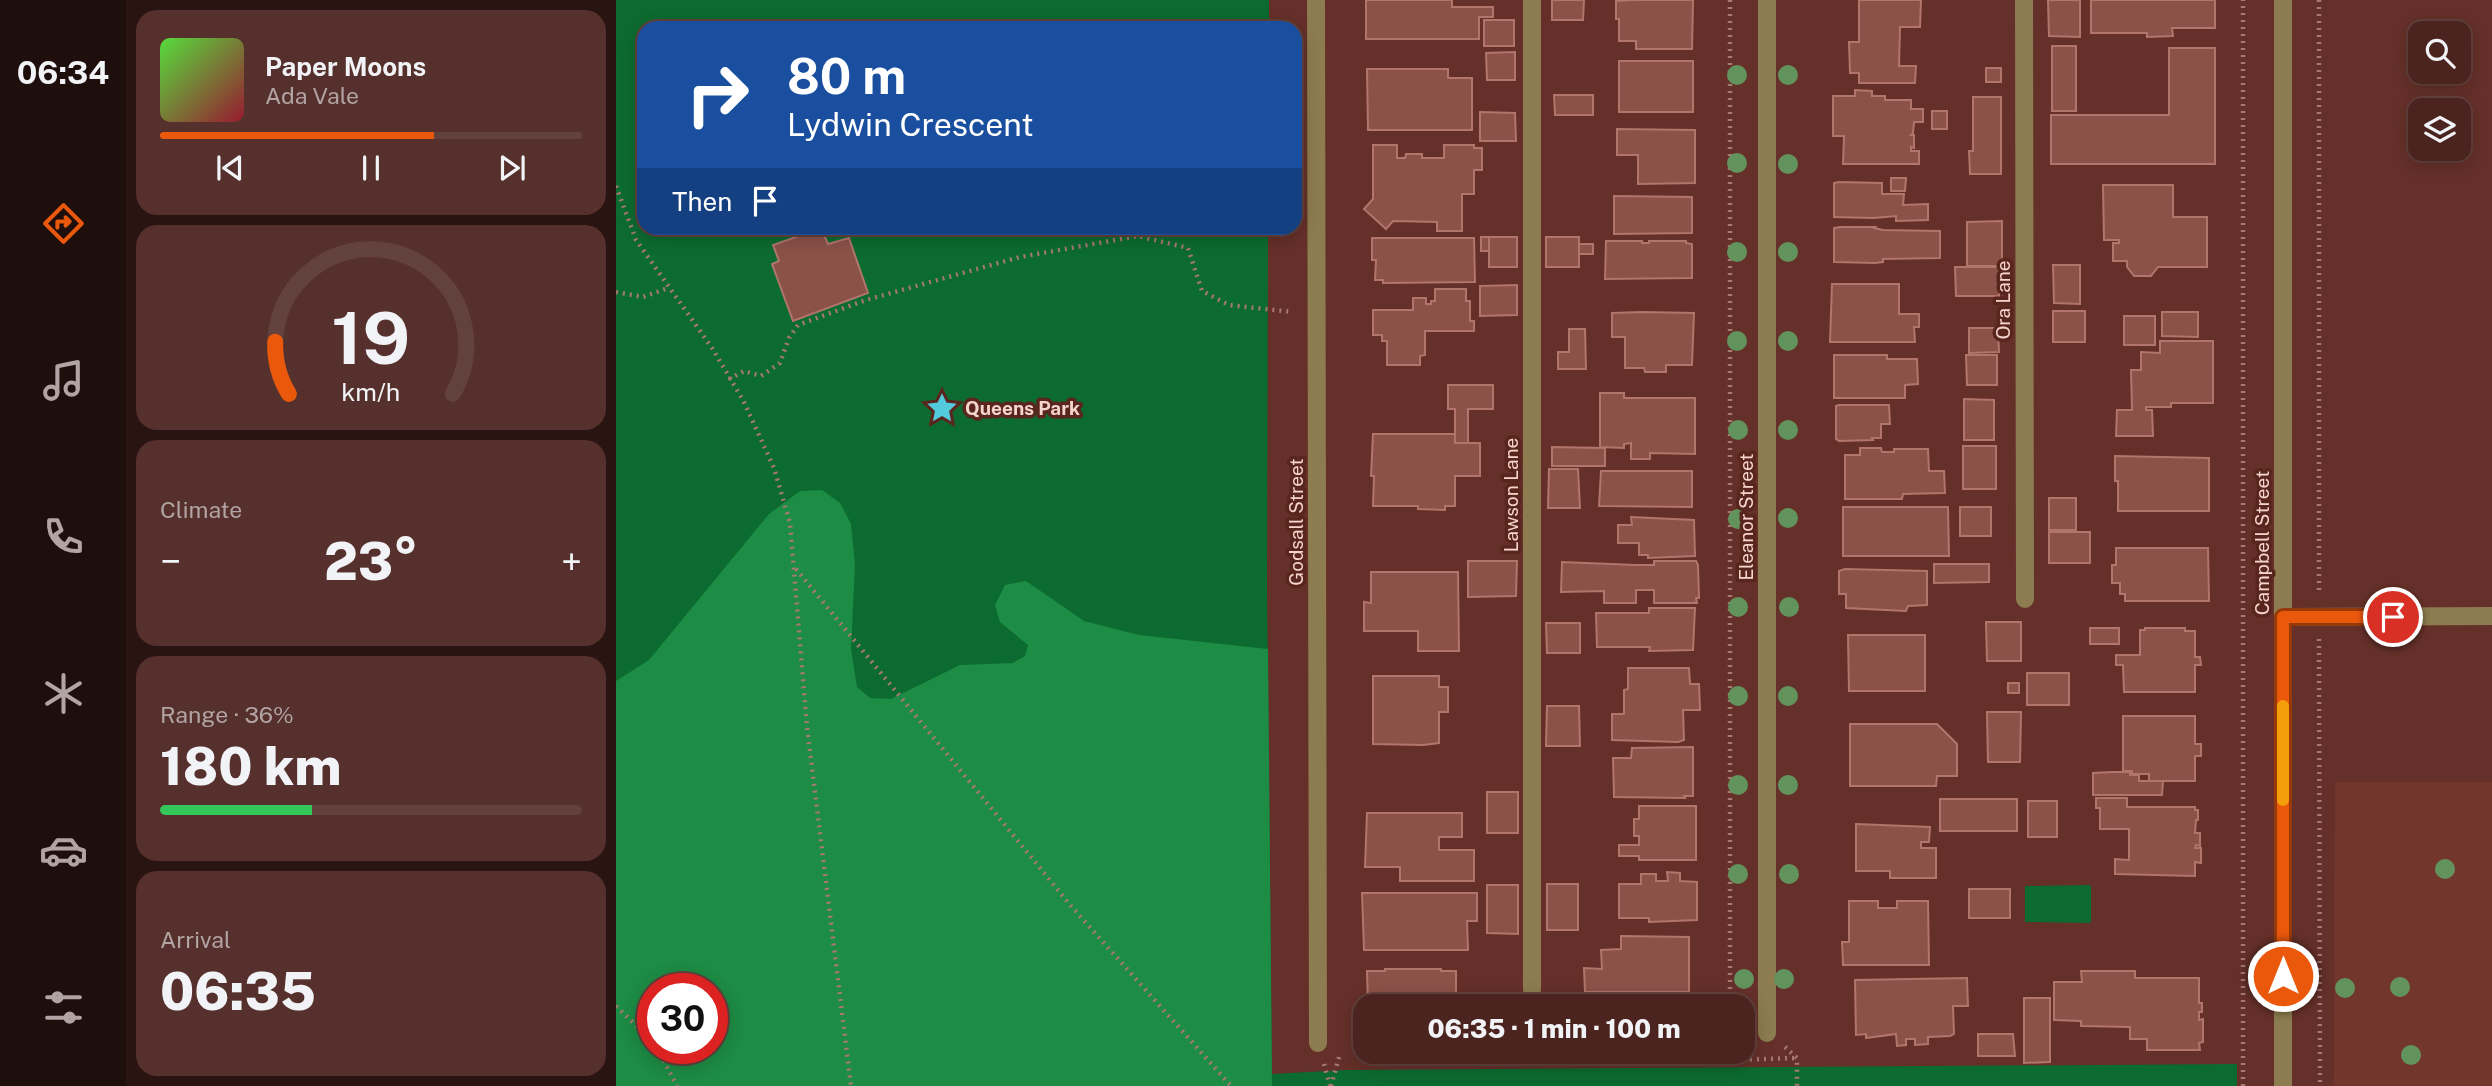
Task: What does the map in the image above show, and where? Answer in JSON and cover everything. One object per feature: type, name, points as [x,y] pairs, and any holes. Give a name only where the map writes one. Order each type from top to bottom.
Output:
[{"type":"street","name":"Godsall Street","points":[[1316,0],[1318,1043]]},
{"type":"street","name":"Lawson Lane","points":[[1532,0],[1532,990]]},
{"type":"street","name":"Eleanor Street","points":[[1767,0],[1767,1033]]},
{"type":"street","name":"Ora Lane","points":[[2024,0],[2025,599]]},
{"type":"street","name":"Campbell Street","points":[[2283,0],[2283,1086]]},
{"type":"street","points":[[2283,617],[2492,616]]},
{"type":"path","points":[[1730,0],[1730,994]]},
{"type":"path","points":[[2243,0],[2243,1086]]},
{"type":"path","points":[[2319,0],[2320,1086]]},
{"type":"path","points":[[616,186],[636,240],[712,348],[743,400],[774,468],[790,523],[807,727],[851,1086]]},
{"type":"path","points":[[729,379],[744,371],[761,376],[780,363],[789,338],[798,325],[866,300],[1020,257],[1138,236],[1188,248],[1202,291],[1229,305],[1316,314]]},
{"type":"path","points":[[616,292],[643,297],[668,288]]},
{"type":"path","points":[[795,568],[1071,906],[1231,1086]]},
{"type":"path","points":[[616,1006],[637,1026]]},
{"type":"path","points":[[1767,1033],[1797,1058]]},
{"type":"path","points":[[1331,1086],[1340,1052]]},
{"type":"path","points":[[1755,1059],[1797,1058]]},
{"type":"path","points":[[1797,1058],[1797,1086]]},
{"type":"path","points":[[665,1064],[677,1086]]},
{"type":"shaded area","points":[[2335,782],[2492,782],[2492,1086],[2334,1086]]},
{"type":"green space","name":"Queens Park","points":[[616,0],[1269,0],[1269,21],[637,21],[637,235],[1268,235],[1267,589],[1272,1074],[1346,1070],[2237,1064],[2237,1086],[616,1086]]},
{"type":"green space","points":[[822,490],[840,503],[851,524],[855,565],[851,649],[857,687],[870,698],[891,699],[960,665],[1013,663],[1025,656],[1028,645],[1000,622],[995,605],[1005,585],[1026,581],[1084,621],[1139,635],[1268,649],[1272,1086],[616,1086],[616,681],[649,660],[769,514],[800,491]]},
{"type":"green space","points":[[2091,885],[2091,923],[2025,922],[2025,886]]},
{"type":"building","points":[[1366,0],[1452,0],[1452,7],[1493,7],[1493,17],[1479,17],[1479,39],[1366,39]]},
{"type":"building","points":[[1552,0],[1584,0],[1583,20],[1552,20]]},
{"type":"building","points":[[1693,0],[1692,49],[1636,49],[1636,41],[1619,41],[1616,1]]},
{"type":"building","points":[[1859,0],[1921,0],[1920,27],[1900,27],[1899,66],[1916,66],[1915,83],[1859,83],[1859,73],[1850,73],[1849,42],[1859,42]]},
{"type":"building","points":[[2048,0],[2080,0],[2080,37],[2049,36]]},
{"type":"building","points":[[2091,0],[2215,0],[2215,28],[2172,28],[2173,36],[2091,33]]},
{"type":"building","points":[[1484,20],[1514,20],[1514,46],[1484,46]]},
{"type":"building","points":[[2052,46],[2076,46],[2076,111],[2052,111]]},
{"type":"building","points":[[2169,48],[2215,48],[2215,164],[2051,164],[2051,115],[2169,115]]},
{"type":"building","points":[[1515,52],[1515,80],[1487,80],[1486,53]]},
{"type":"building","points":[[1619,61],[1693,61],[1693,112],[1619,112]]},
{"type":"building","points":[[1986,68],[2001,68],[2001,82],[1986,82]]},
{"type":"building","points":[[1367,69],[1448,69],[1448,78],[1472,78],[1472,130],[1368,130]]},
{"type":"building","points":[[1855,90],[1872,91],[1872,96],[1885,96],[1885,100],[1911,100],[1911,109],[1923,109],[1923,122],[1914,122],[1911,135],[1914,135],[1914,148],[1911,147],[1911,151],[1919,151],[1919,164],[1843,164],[1844,136],[1833,136],[1833,96],[1855,96]]},
{"type":"building","points":[[1554,95],[1593,95],[1593,115],[1555,115]]},
{"type":"building","points":[[1973,97],[2001,97],[2001,174],[1970,174],[1969,151],[1973,151]]},
{"type":"building","points":[[1932,111],[1947,111],[1947,129],[1932,129]]},
{"type":"building","points":[[1480,112],[1515,113],[1516,141],[1480,141]]},
{"type":"building","points":[[1617,129],[1695,130],[1695,183],[1638,184],[1638,155],[1617,155]]},
{"type":"building","points":[[1373,145],[1397,145],[1397,158],[1405,158],[1406,154],[1422,154],[1422,158],[1444,158],[1444,145],[1474,145],[1474,148],[1482,148],[1482,170],[1474,170],[1474,194],[1462,194],[1462,231],[1437,231],[1437,222],[1393,221],[1386,229],[1364,209],[1373,199]]},
{"type":"building","points":[[1891,178],[1906,178],[1905,191],[1891,191]]},
{"type":"building","points":[[1834,183],[1882,183],[1882,194],[1904,194],[1903,205],[1928,204],[1928,220],[1896,221],[1896,216],[1834,217]]},
{"type":"building","points":[[2103,185],[2173,185],[2173,217],[2207,217],[2207,267],[2158,267],[2151,276],[2134,276],[2127,267],[2127,261],[2113,261],[2113,243],[2119,243],[2119,240],[2104,240]]},
{"type":"building","points":[[1614,196],[1692,197],[1692,233],[1614,234]]},
{"type":"building","points":[[2002,221],[2002,266],[1967,266],[1967,222]]},
{"type":"building","points":[[1834,228],[1940,231],[1940,258],[1883,259],[1883,262],[1875,263],[1834,262]]},
{"type":"building","points":[[801,235],[824,235],[828,244],[849,238],[868,293],[793,321],[772,264],[779,261],[773,245]]},
{"type":"building","points":[[1481,237],[1489,237],[1489,251],[1481,251]]},
{"type":"building","points":[[1489,237],[1517,237],[1517,267],[1489,267]]},
{"type":"building","points":[[1546,237],[1579,237],[1579,267],[1546,267]]},
{"type":"building","points":[[1372,238],[1474,238],[1475,282],[1383,283],[1383,280],[1375,280],[1376,260],[1372,260]]},
{"type":"building","points":[[1606,241],[1686,241],[1692,244],[1692,278],[1605,279]]},
{"type":"building","points":[[1579,244],[1593,244],[1593,254],[1579,254]]},
{"type":"building","points":[[2053,265],[2080,265],[2080,304],[2054,303]]},
{"type":"building","points":[[1955,267],[1999,267],[1999,296],[1956,296]]},
{"type":"building","points":[[1832,284],[1899,284],[1899,314],[1919,314],[1919,327],[1914,327],[1915,342],[1830,342]]},
{"type":"building","points":[[1517,285],[1517,315],[1480,316],[1480,286]]},
{"type":"building","points":[[1435,289],[1466,289],[1466,301],[1470,301],[1470,321],[1474,321],[1474,331],[1425,331],[1425,355],[1420,356],[1420,365],[1387,365],[1387,341],[1382,341],[1382,335],[1373,335],[1373,310],[1413,310],[1413,298],[1426,298],[1426,304],[1431,304],[1431,301],[1435,301]]},
{"type":"building","points":[[2053,311],[2085,311],[2085,342],[2053,342]]},
{"type":"building","points":[[2162,312],[2198,312],[2198,337],[2162,336]]},
{"type":"building","points":[[1612,313],[1694,313],[1692,365],[1666,365],[1666,372],[1625,368],[1625,337],[1612,337]]},
{"type":"building","points":[[2124,316],[2155,316],[2155,345],[2124,345]]},
{"type":"building","points":[[1969,328],[1998,328],[1999,352],[1969,353]]},
{"type":"building","points":[[1569,329],[1585,329],[1586,369],[1558,369],[1558,352],[1569,352]]},
{"type":"building","points":[[2160,341],[2213,341],[2213,403],[2171,403],[2171,407],[2146,407],[2146,410],[2152,410],[2153,436],[2116,436],[2117,410],[2132,410],[2131,370],[2141,370],[2141,352],[2160,353]]},
{"type":"building","points":[[1834,355],[1887,355],[1887,359],[1917,359],[1918,384],[1905,385],[1905,398],[1834,398]]},
{"type":"building","points":[[1966,355],[1997,355],[1997,385],[1967,385]]},
{"type":"building","points":[[1448,385],[1493,385],[1493,409],[1468,409],[1468,443],[1455,443],[1455,409],[1448,409]]},
{"type":"building","points":[[1600,393],[1624,393],[1624,398],[1695,398],[1695,454],[1650,453],[1650,459],[1631,459],[1631,443],[1624,444],[1624,448],[1600,447]]},
{"type":"building","points":[[1964,399],[1994,400],[1994,440],[1964,440]]},
{"type":"building","points":[[1889,405],[1890,424],[1881,424],[1881,438],[1839,441],[1836,439],[1836,406]]},
{"type":"building","points":[[1373,434],[1455,434],[1455,443],[1480,443],[1480,476],[1455,476],[1455,506],[1445,506],[1445,510],[1418,509],[1418,506],[1373,506]]},
{"type":"building","points":[[1963,446],[1996,446],[1996,489],[1963,489]]},
{"type":"building","points":[[1552,447],[1605,448],[1605,466],[1552,466]]},
{"type":"building","points":[[1860,448],[1881,448],[1882,452],[1894,452],[1894,449],[1928,449],[1929,471],[1944,471],[1945,493],[1903,494],[1902,499],[1845,499],[1845,455],[1860,455]]},
{"type":"building","points":[[2115,456],[2209,458],[2209,511],[2118,511]]},
{"type":"building","points":[[1549,469],[1578,469],[1580,508],[1548,508]]},
{"type":"building","points":[[1601,471],[1692,471],[1692,507],[1599,506]]},
{"type":"building","points":[[2049,498],[2076,498],[2076,530],[2049,530]]},
{"type":"building","points":[[1843,507],[1948,507],[1949,556],[1843,556]]},
{"type":"building","points":[[1960,507],[1991,507],[1991,536],[1960,536]]},
{"type":"building","points":[[1631,517],[1694,520],[1695,556],[1648,558],[1648,555],[1639,555],[1639,543],[1618,543],[1618,525],[1632,525]]},
{"type":"building","points":[[2049,532],[2090,532],[2090,563],[2049,563]]},
{"type":"building","points":[[2116,548],[2208,548],[2209,601],[2125,601],[2125,594],[2120,594],[2120,583],[2112,583]]},
{"type":"building","points":[[1468,561],[1517,561],[1516,596],[1468,597]]},
{"type":"building","points":[[1654,561],[1696,561],[1699,598],[1696,598],[1697,603],[1654,603],[1654,590],[1636,590],[1636,603],[1604,603],[1604,591],[1561,592],[1562,562],[1654,565]]},
{"type":"building","points":[[1934,564],[1989,564],[1989,582],[1934,583]]},
{"type":"building","points":[[1839,571],[1927,571],[1927,605],[1908,606],[1906,611],[1846,608],[1846,594],[1839,594]]},
{"type":"building","points":[[1371,572],[1458,572],[1459,651],[1418,651],[1418,631],[1364,631],[1364,602],[1371,603]]},
{"type":"building","points":[[1649,608],[1695,608],[1693,650],[1649,651],[1650,647],[1597,647],[1596,613],[1649,613]]},
{"type":"building","points":[[1986,622],[2021,622],[2021,661],[1987,661]]},
{"type":"building","points":[[1546,623],[1580,623],[1580,653],[1547,653]]},
{"type":"building","points":[[2090,628],[2119,628],[2119,644],[2090,644]]},
{"type":"building","points":[[2185,628],[2185,631],[2195,631],[2195,657],[2200,657],[2201,665],[2195,665],[2195,692],[2124,692],[2123,665],[2116,665],[2116,655],[2140,655],[2140,630]]},
{"type":"building","points":[[1848,635],[1925,635],[1925,691],[1849,691]]},
{"type":"building","points":[[1628,668],[1689,668],[1690,684],[1699,684],[1700,710],[1683,710],[1684,740],[1612,740],[1612,714],[1624,714]]},
{"type":"building","points":[[2027,673],[2069,673],[2069,705],[2027,705]]},
{"type":"building","points":[[1373,676],[1439,676],[1439,687],[1448,687],[1448,712],[1439,712],[1439,743],[1373,744]]},
{"type":"building","points":[[2008,683],[2019,683],[2019,693],[2008,693]]},
{"type":"building","points":[[1547,706],[1579,706],[1580,746],[1546,746]]},
{"type":"building","points":[[1987,712],[2021,712],[2020,762],[1988,762]]},
{"type":"building","points":[[2123,716],[2195,716],[2195,744],[2201,744],[2201,756],[2195,756],[2195,781],[2149,781],[2149,774],[2123,771]]},
{"type":"building","points":[[1850,724],[1937,724],[1957,744],[1957,776],[1937,776],[1936,786],[1850,786]]},
{"type":"building","points":[[1693,747],[1693,796],[1614,797],[1613,758],[1631,758],[1632,748]]},
{"type":"building","points":[[2130,772],[2130,775],[2139,775],[2139,781],[2163,781],[2162,795],[2093,795],[2093,773]]},
{"type":"building","points":[[1487,792],[1518,792],[1518,833],[1487,833]]},
{"type":"building","points":[[2096,798],[2127,798],[2127,807],[2195,807],[2195,810],[2198,810],[2198,820],[2195,833],[2200,833],[2200,846],[2196,845],[2195,848],[2201,848],[2201,863],[2195,862],[2195,876],[2115,874],[2115,859],[2129,860],[2129,829],[2100,829],[2100,808],[2096,808]]},
{"type":"building","points":[[1940,799],[2017,799],[2017,831],[1940,831]]},
{"type":"building","points":[[2028,801],[2057,801],[2057,837],[2028,837]]},
{"type":"building","points":[[1639,806],[1696,806],[1696,860],[1639,860],[1639,856],[1619,856],[1619,845],[1639,845],[1639,836],[1634,836],[1634,819],[1639,819]]},
{"type":"building","points":[[1367,813],[1462,813],[1462,837],[1439,837],[1439,850],[1474,850],[1474,881],[1400,881],[1400,867],[1365,867]]},
{"type":"building","points":[[1856,824],[1930,827],[1929,842],[1921,842],[1921,848],[1936,848],[1936,878],[1890,878],[1890,871],[1856,871]]},
{"type":"building","points":[[1667,872],[1680,873],[1680,881],[1697,882],[1697,920],[1649,922],[1649,918],[1619,918],[1619,884],[1641,884],[1641,874],[1656,874],[1656,881],[1668,881]]},
{"type":"building","points":[[1547,884],[1578,884],[1578,930],[1547,930]]},
{"type":"building","points":[[1487,885],[1518,885],[1518,934],[1487,933]]},
{"type":"building","points":[[1969,889],[2010,889],[2010,918],[1969,918]]},
{"type":"building","points":[[1362,893],[1477,893],[1477,921],[1467,921],[1468,950],[1364,950]]},
{"type":"building","points":[[1849,901],[1878,901],[1878,908],[1897,908],[1897,901],[1928,901],[1929,965],[1843,965],[1842,942],[1849,942]]},
{"type":"building","points":[[1621,936],[1689,937],[1689,992],[1585,992],[1584,968],[1602,969],[1601,950],[1621,949]]},
{"type":"building","points":[[1367,971],[1456,971],[1456,994],[1368,994]]},
{"type":"building","points":[[2081,971],[2135,971],[2135,978],[2199,978],[2199,1003],[2202,1003],[2202,1012],[2199,1012],[2199,1020],[2203,1019],[2203,1042],[2199,1043],[2200,1050],[2147,1050],[2147,1039],[2130,1039],[2130,1027],[2081,1026],[2081,1021],[2054,1020],[2054,982],[2082,982]]},
{"type":"building","points":[[1967,978],[1968,1006],[1953,1006],[1954,1034],[1928,1037],[1928,1044],[1915,1045],[1915,1039],[1906,1039],[1906,1045],[1897,1046],[1896,1034],[1866,1038],[1866,1034],[1856,1035],[1855,980]]},
{"type":"building","points":[[2024,998],[2050,998],[2050,1062],[2024,1063]]},
{"type":"building","points":[[1978,1034],[2013,1034],[2015,1056],[1978,1056]]},
{"type":"slow traffic","points":[[2283,706],[2283,800]]},
{"type":"place","name":"Queens Park","points":[[942,408]]},
{"type":"route","points":[[2283,976],[2283,617],[2393,617]]}]
